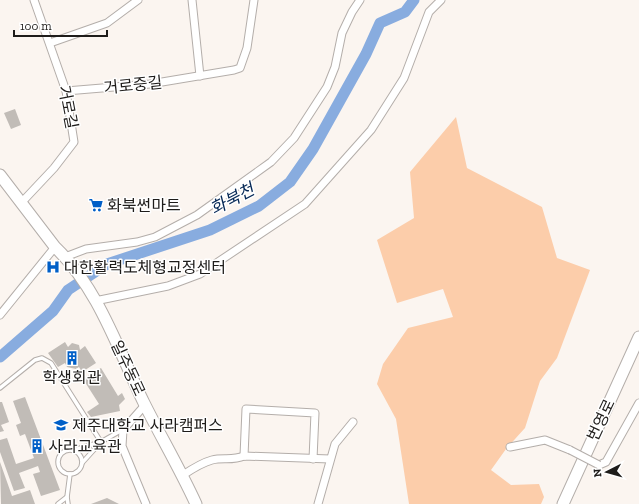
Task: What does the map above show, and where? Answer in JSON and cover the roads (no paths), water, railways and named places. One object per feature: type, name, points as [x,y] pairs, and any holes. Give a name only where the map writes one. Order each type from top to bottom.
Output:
[{"type":"main road","points":[[0,175],[55,247],[65,256]]},
{"type":"main road","name":"일주동로","points":[[65,256],[94,298],[145,404],[183,475],[196,504]]},
{"type":"main road","name":"번영로","points":[[563,504],[639,337]]},
{"type":"street","name":"거로길","points":[[22,202],[54,168],[74,142],[66,91],[34,0]]},
{"type":"street","points":[[50,43],[107,23],[138,0]]},
{"type":"street","points":[[192,0],[200,76]]},
{"type":"street","name":"거로중길","points":[[66,91],[150,84],[240,68],[247,48],[254,0]]},
{"type":"street","points":[[65,256],[86,249],[137,242],[155,237],[198,215],[271,162],[294,138],[327,87],[335,67],[342,33],[352,12],[360,0]]},
{"type":"street","points":[[94,298],[168,286],[200,274],[305,204],[371,130],[404,78],[429,12],[441,0]]},
{"type":"street","points":[[0,315],[55,247]]},
{"type":"street","points":[[510,447],[545,440],[570,450],[599,465],[606,462],[639,403]]},
{"type":"street","points":[[145,404],[123,430],[122,446],[146,504]]},
{"type":"street","points":[[244,456],[246,409],[315,413],[313,459]]},
{"type":"street","points":[[318,504],[334,444],[353,422]]},
{"type":"street","points":[[183,475],[199,465],[213,460],[235,460],[244,456],[330,459]]},
{"type":"lane","points":[[0,388],[35,360],[42,358],[51,363],[101,442]]},
{"type":"lane","points":[[70,474],[60,469],[58,458],[63,452],[101,442],[123,430]]},
{"type":"lane","points":[[70,474],[80,469],[82,462],[101,442]]},
{"type":"lane","points":[[74,450],[80,455],[82,462]]},
{"type":"lane","points":[[68,504],[67,497],[70,474]]},
{"type":"lane","points":[[58,504],[67,497]]},
{"type":"waterway","name":"화북천","points":[[0,357],[53,311],[68,290],[107,264],[210,230],[259,206],[290,182],[313,149],[366,54],[380,23],[405,12],[414,0]]},
{"type":"place","name":"화북썬마트","points":[[96,205]]},
{"type":"place","name":"대한활력도체형교정센터","points":[[53,267]]},
{"type":"place","name":"학생회관","points":[[72,358]]},
{"type":"place","name":"제주대학교 사라캠퍼스","points":[[61,425]]},
{"type":"place","name":"사라교육관","points":[[37,446]]}]
